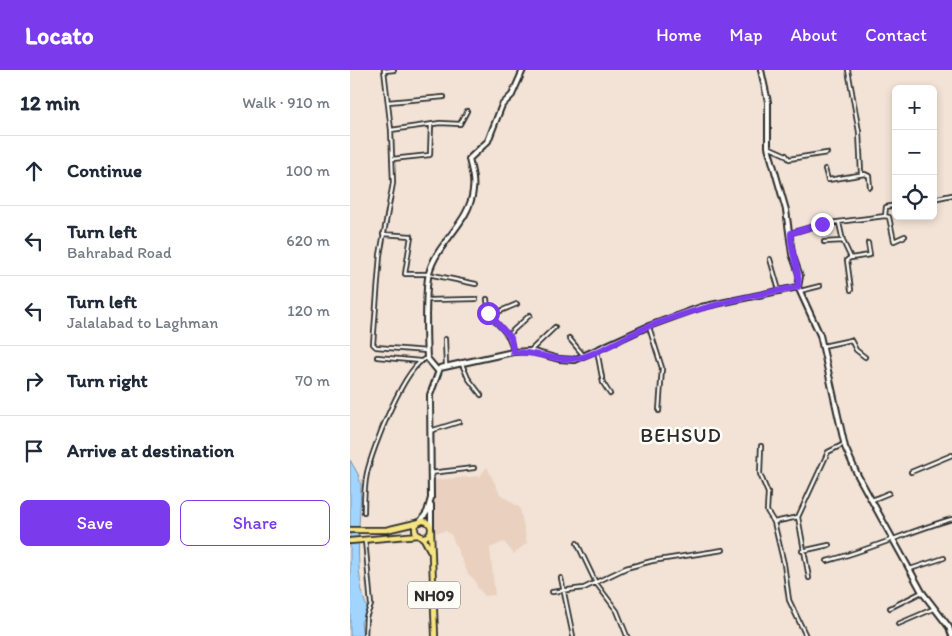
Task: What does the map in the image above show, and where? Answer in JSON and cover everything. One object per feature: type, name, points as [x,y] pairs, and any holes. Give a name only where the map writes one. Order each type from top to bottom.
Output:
[{"type":"main road","points":[[438,371],[427,358],[428,274],[437,254],[460,224],[473,192],[474,181],[469,160],[488,142],[502,105],[512,95],[523,70]]},
{"type":"main road","points":[[761,70],[768,102],[768,147],[791,233],[792,254],[800,276],[799,289],[823,346],[844,444],[892,540],[922,592],[949,628],[952,636]]},
{"type":"main road","points":[[350,541],[427,536],[431,528],[430,395],[438,371],[446,365],[513,352],[530,351],[559,359],[574,360],[649,326],[707,305],[779,290],[799,289]]},
{"type":"main road","points":[[431,498],[427,512],[416,527],[432,554]]},
{"type":"main road","points":[[350,530],[404,527],[420,522],[427,522],[431,528]]},
{"type":"main road","name":"NH09","points":[[431,528],[435,636]]},
{"type":"street","points":[[394,70],[384,70],[391,130],[393,183],[383,234],[373,344],[376,346],[427,351]]},
{"type":"street","points":[[848,70],[859,132],[861,173]]},
{"type":"street","points":[[387,102],[444,97]]},
{"type":"street","points":[[391,130],[440,123],[460,124],[467,111]]},
{"type":"street","points":[[392,159],[430,155],[431,125]]},
{"type":"street","points":[[768,147],[786,155],[789,159],[827,153]]},
{"type":"street","points":[[825,169],[828,180],[861,173],[869,176],[870,187]]},
{"type":"street","points":[[937,199],[952,195]]},
{"type":"street","points":[[885,216],[886,207],[892,206]]},
{"type":"street","points":[[791,233],[822,224],[885,216],[889,217],[894,241],[905,236]]},
{"type":"street","points":[[839,223],[843,242],[850,258]]},
{"type":"street","points":[[383,234],[411,236],[405,274],[428,274],[476,284]]},
{"type":"street","points":[[824,242],[843,242]]},
{"type":"street","points":[[851,290],[847,260],[870,255],[868,243]]},
{"type":"street","points":[[770,258],[779,290]]},
{"type":"street","points":[[799,289],[820,286]]},
{"type":"street","points":[[428,300],[476,299]]},
{"type":"street","points":[[487,299],[490,315],[512,340],[513,352]]},
{"type":"street","points":[[490,315],[517,304]]},
{"type":"street","points":[[508,335],[530,315]]},
{"type":"street","points":[[649,326],[662,368],[659,411]]},
{"type":"street","points":[[530,351],[555,327]]},
{"type":"street","points":[[569,338],[585,356]]},
{"type":"street","points":[[445,339],[446,365]]},
{"type":"street","points":[[823,346],[851,340],[856,350],[865,357]]},
{"type":"street","points":[[597,350],[602,383],[610,394]]},
{"type":"street","points":[[377,357],[420,361],[427,358]]},
{"type":"street","points":[[364,512],[366,476],[381,430],[396,398],[420,361]]},
{"type":"street","points":[[461,362],[468,378],[481,395]]},
{"type":"street","points":[[430,431],[459,422]]},
{"type":"street","points":[[809,578],[802,551],[798,517],[828,452],[844,444]]},
{"type":"street","points":[[761,446],[760,474],[768,493],[767,511],[774,522],[784,564],[789,600],[806,636]]},
{"type":"street","points":[[911,472],[952,455]]},
{"type":"street","points":[[430,473],[474,468]]},
{"type":"street","points":[[871,501],[889,493]]},
{"type":"street","points":[[774,522],[798,517]]},
{"type":"street","points":[[828,561],[859,553],[931,524],[952,518]]},
{"type":"street","points":[[363,540],[370,605],[366,617],[365,636]]},
{"type":"street","points":[[577,544],[596,583],[617,611],[627,636]]},
{"type":"street","points":[[802,551],[828,545]]},
{"type":"street","points":[[552,592],[596,583],[626,568],[652,561],[723,550]]},
{"type":"street","points":[[910,569],[944,558]]},
{"type":"street","points":[[561,578],[573,636]]},
{"type":"street","points":[[890,608],[922,592]]},
{"type":"street","points":[[898,624],[933,609]]},
{"type":"shaded area","points":[[487,467],[500,494],[520,508],[527,543],[514,554],[504,542],[490,548],[495,595],[485,596],[477,587],[475,580],[468,574],[451,535],[446,531],[433,533],[432,513],[434,480],[480,476]]},
{"type":"water","points":[[350,460],[358,474],[361,485],[358,549],[360,582],[368,610],[361,622],[363,636],[350,636]]},
{"type":"district","name":"BEHSUD","points":[[681,435]]},
{"type":"route","points":[[488,313],[511,338],[513,352],[530,351],[559,359],[574,360],[649,326],[707,305],[798,287],[800,276],[792,254],[791,233],[822,224]]}]
